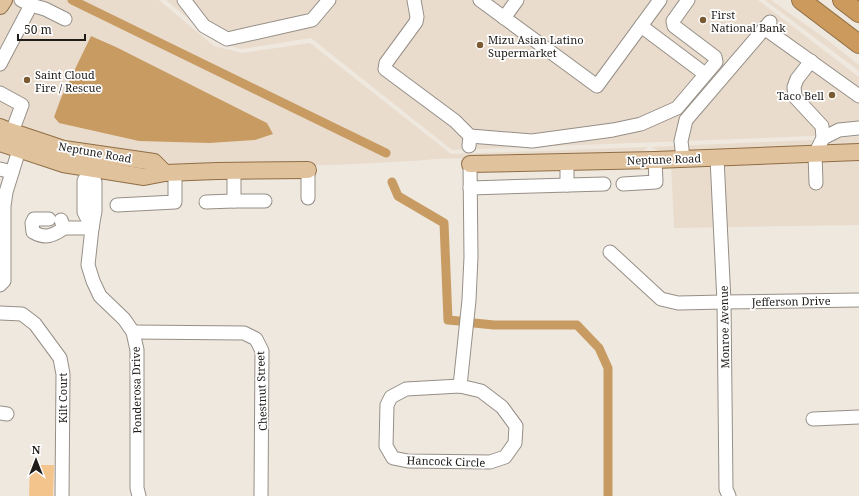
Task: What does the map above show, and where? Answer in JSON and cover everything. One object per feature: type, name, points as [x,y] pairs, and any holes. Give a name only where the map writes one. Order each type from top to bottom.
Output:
[{"type":"highway","points":[[801,0],[859,44]]},
{"type":"highway","points":[[842,0],[859,13]]},
{"type":"main road","points":[[0,6],[4,0]]},
{"type":"main road","name":"Neptune Road","points":[[6,129],[64,149],[91,162],[144,177],[170,173],[308,170]]},
{"type":"main road","name":"Neptune Road","points":[[0,143],[63,164],[91,162]]},
{"type":"main road","name":"Neptune Road","points":[[470,164],[655,160],[859,152]]},
{"type":"street","points":[[184,0],[204,26],[227,39],[312,20],[329,0]]},
{"type":"street","points":[[414,0],[417,16],[416,22],[386,63],[385,69],[455,122],[470,141],[532,141],[613,130],[641,124],[677,108],[716,62],[715,57],[674,26],[673,21],[688,0]]},
{"type":"street","points":[[480,0],[597,86],[660,0]]},
{"type":"street","points":[[504,18],[517,0]]},
{"type":"street","points":[[0,64],[26,3],[45,9],[65,19]]},
{"type":"street","points":[[683,158],[681,141],[686,120],[767,25],[810,61],[859,96]]},
{"type":"street","points":[[641,26],[705,74]]},
{"type":"street","points":[[810,61],[797,79],[794,87],[795,97],[822,126],[823,138],[815,154],[816,183]]},
{"type":"street","points":[[0,93],[22,105],[6,129]]},
{"type":"street","points":[[823,138],[839,130],[859,128]]},
{"type":"street","points":[[0,285],[4,281],[2,266],[3,191],[6,171],[19,150]]},
{"type":"street","name":"Monroe Avenue","points":[[717,158],[724,302],[726,490],[729,496]]},
{"type":"street","points":[[623,184],[656,182],[655,160]]},
{"type":"street","points":[[567,161],[567,185]]},
{"type":"street","name":"Ponderosa Drive","points":[[91,162],[95,182],[95,211],[88,266],[93,282],[100,296],[124,319],[133,332],[137,350],[137,488],[139,496]]},
{"type":"street","points":[[460,386],[469,300],[471,264],[470,164]]},
{"type":"street","points":[[308,170],[308,198]]},
{"type":"street","points":[[234,171],[234,201]]},
{"type":"street","points":[[117,205],[175,202],[170,173]]},
{"type":"street","points":[[470,188],[604,184]]},
{"type":"street","points":[[206,202],[265,201]]},
{"type":"street","points":[[58,222],[92,228]]},
{"type":"street","name":"Jefferson Drive","points":[[610,252],[661,299],[678,304],[859,300]]},
{"type":"street","name":"Kilt Court","points":[[0,313],[22,314],[35,324],[60,358],[63,374],[62,496]]},
{"type":"street","name":"Chestnut Street","points":[[133,332],[244,333],[256,339],[262,351],[261,496]]},
{"type":"street","name":"Hancock Circle","points":[[460,386],[481,392],[502,407],[516,426],[515,443],[505,456],[490,462],[408,461],[393,458],[386,446],[387,405],[391,397],[406,389],[460,386]]},
{"type":"street","points":[[813,419],[859,418]]},
{"type":"shaded area","points":[[10,0],[159,0],[214,46],[242,53],[310,43],[451,154],[648,147],[641,154],[435,159],[333,165],[169,168],[65,144],[0,121],[0,14]],"holes":[[[91,36],[116,47],[267,123],[59,123],[54,117],[61,98]]]},
{"type":"shaded area","points":[[166,0],[758,0],[859,77],[859,131],[813,136],[452,150],[311,38],[241,49],[216,42]]},
{"type":"shaded area","points":[[765,0],[771,0],[830,42],[859,65],[859,71]]},
{"type":"shaded area","points":[[91,36],[116,47],[267,123],[273,134],[255,140],[209,143],[139,141],[59,123],[54,117],[61,98]]},
{"type":"shaded area","points":[[859,136],[859,147],[664,154],[651,147],[813,140]]},
{"type":"shaded area","points":[[859,157],[859,225],[674,228],[671,164]]},
{"type":"shaded area","points":[[30,465],[54,465],[53,496],[29,496]]},
{"type":"waterway","points":[[72,0],[386,153]]},
{"type":"waterway","points":[[392,182],[398,196],[444,223],[448,320],[459,321]]},
{"type":"waterway","points":[[474,323],[494,325],[577,325],[599,348],[608,368],[608,496]]},
{"type":"place","name":"First National Bank","points":[[703,20]]},
{"type":"place","name":"Mizu Asian Latino Supermarket","points":[[480,45]]},
{"type":"place","name":"Saint Cloud Fire / Rescue","points":[[27,80]]},
{"type":"place","name":"Taco Bell","points":[[832,95]]}]
